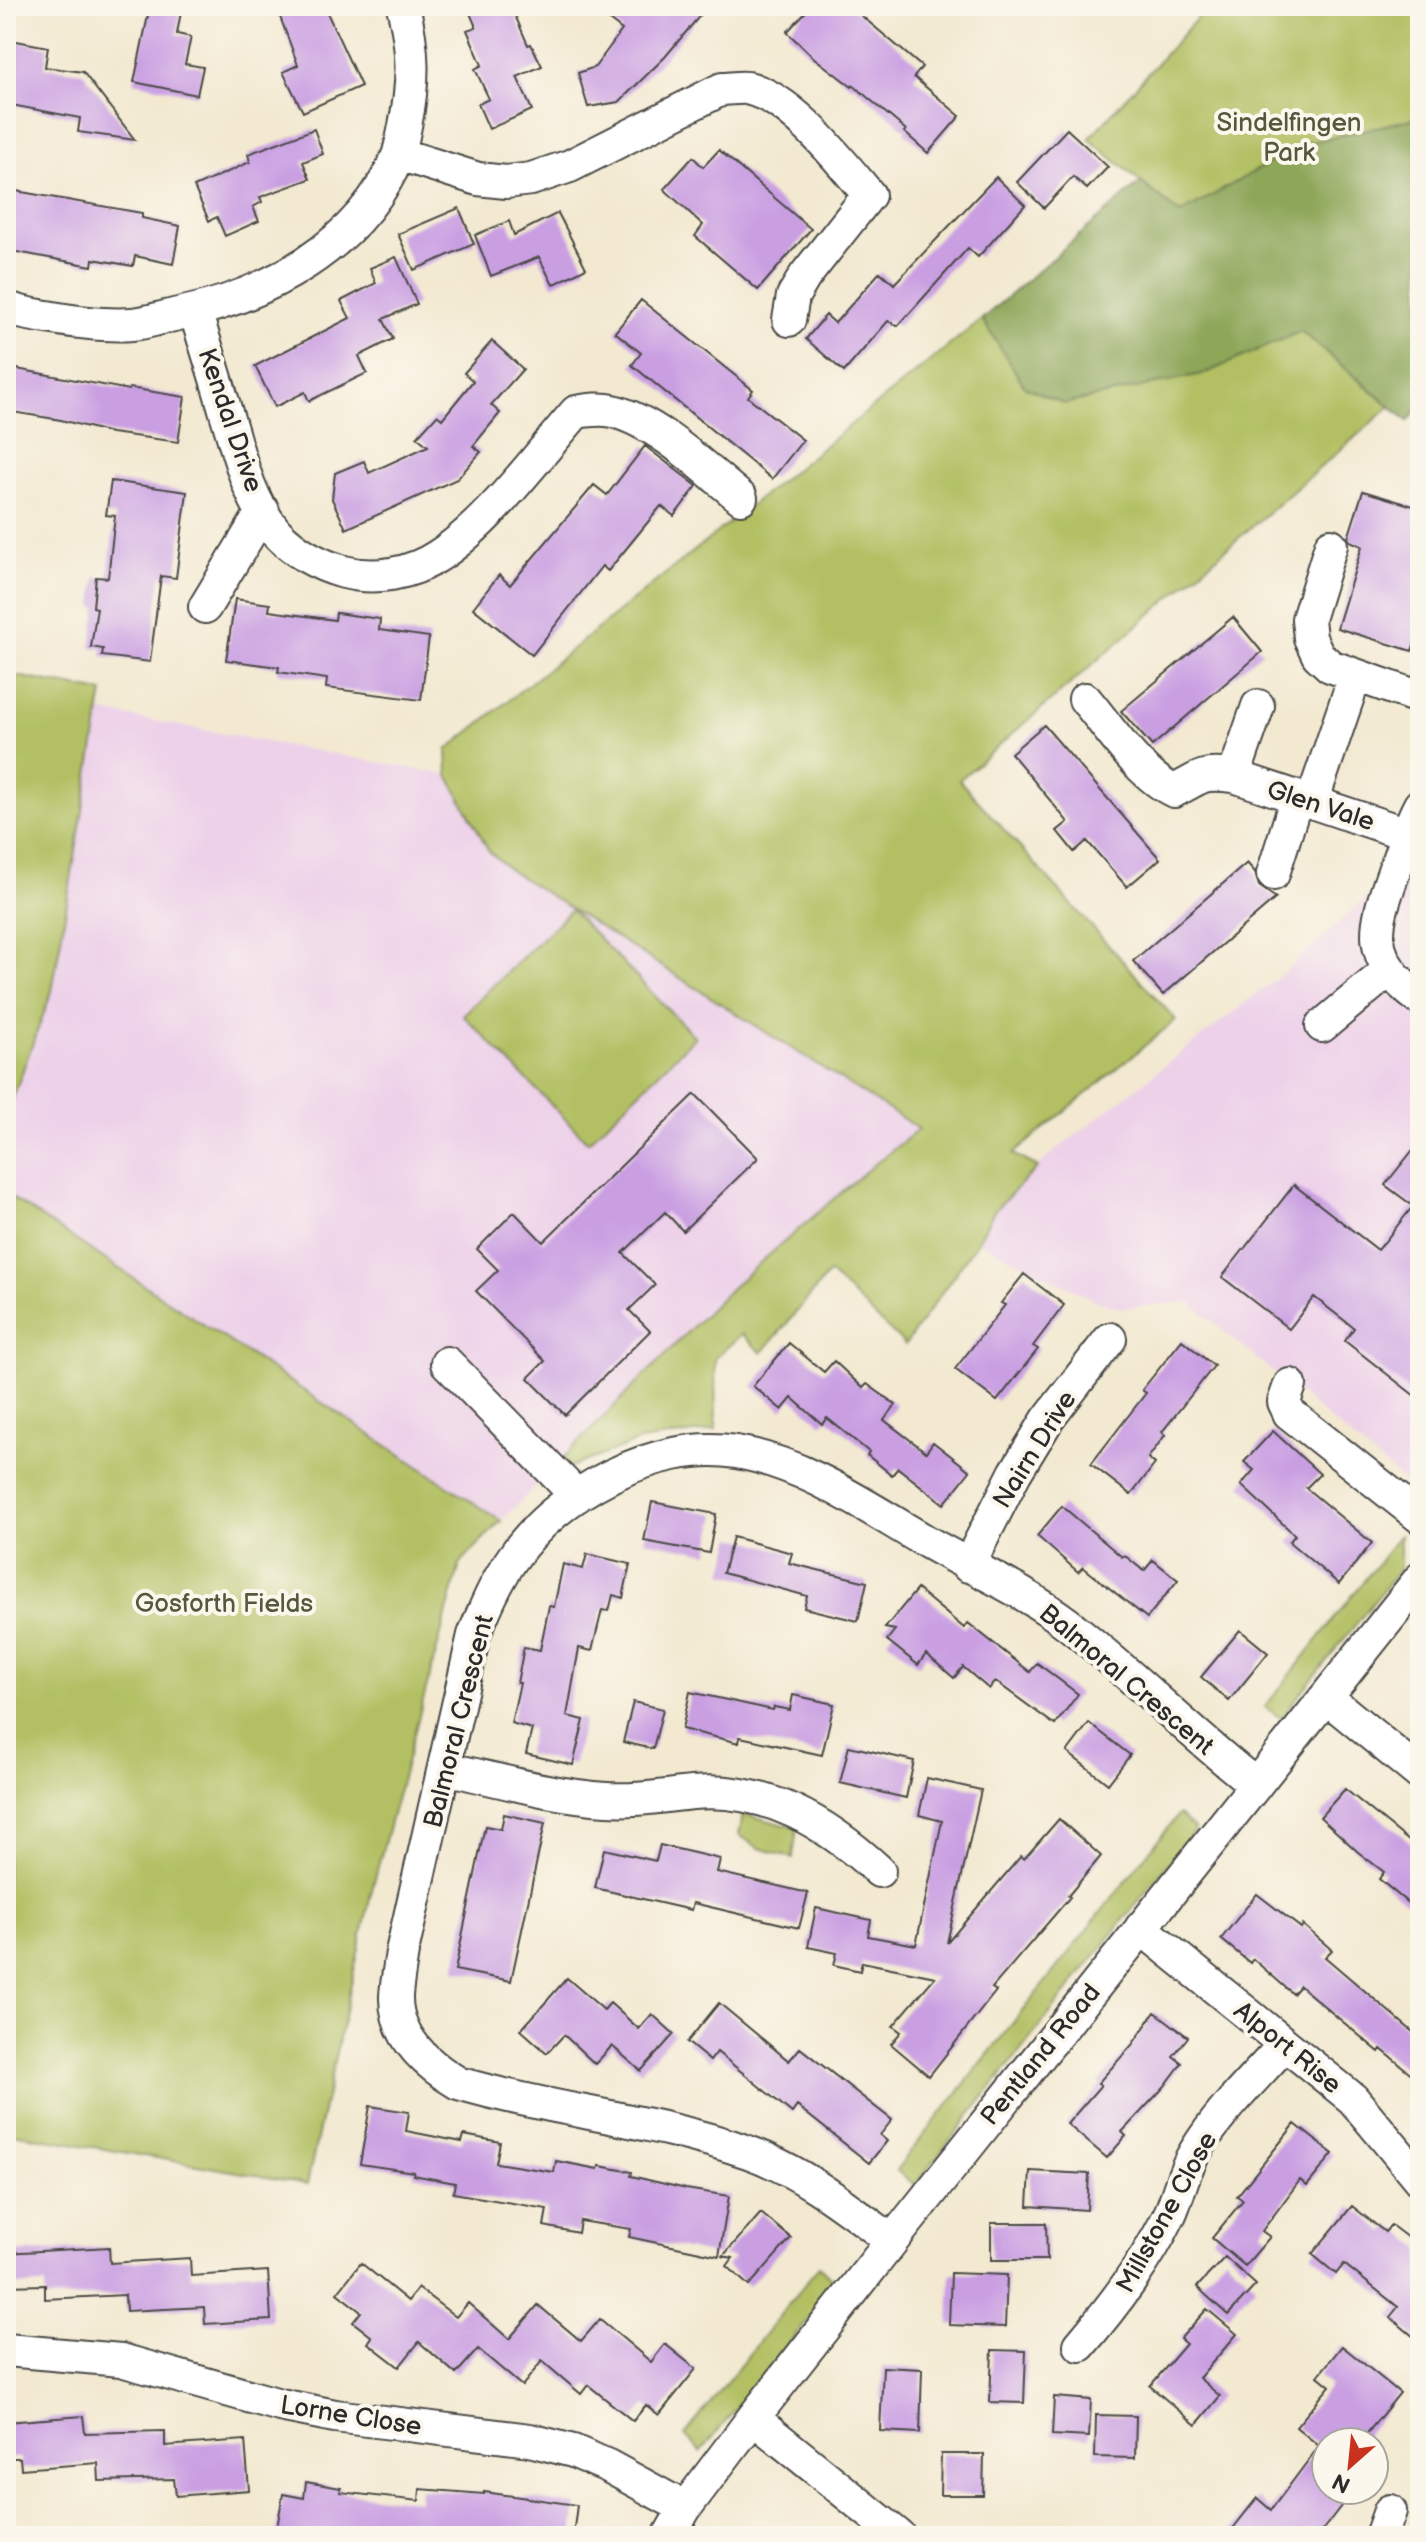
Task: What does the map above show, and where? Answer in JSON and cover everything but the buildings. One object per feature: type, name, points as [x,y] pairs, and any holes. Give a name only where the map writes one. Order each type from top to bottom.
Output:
[{"type":"street","points":[[6,307],[73,322],[133,324],[195,311],[268,284],[322,252],[357,220],[377,194],[399,154],[412,90],[411,35],[403,6]]},
{"type":"street","points":[[399,154],[478,179],[506,182],[531,179],[570,166],[722,89],[746,88],[773,100],[810,128],[869,195],[805,276],[793,296],[789,320]]},
{"type":"street","name":"Kendal Drive","points":[[195,311],[245,474],[263,511],[277,533],[300,552],[326,567],[355,575],[385,575],[412,569],[437,557],[464,536],[576,412],[593,409],[611,410],[659,434],[741,498]]},
{"type":"street","points":[[205,607],[263,511]]},
{"type":"street","points":[[1331,545],[1308,619],[1310,638],[1318,655],[1330,666],[1418,697]]},
{"type":"street","points":[[1273,874],[1355,676]]},
{"type":"street","name":"Glen Vale","points":[[1085,699],[1148,773],[1174,791],[1196,777],[1214,774],[1234,776],[1407,834]]},
{"type":"street","name":"Glen Vale","points":[[1234,776],[1258,706]]},
{"type":"street","points":[[1420,805],[1379,912],[1376,936],[1389,970],[1420,999]]},
{"type":"street","points":[[1322,1026],[1389,970]]},
{"type":"street","name":"Nairn Drive","points":[[968,1566],[1015,1473],[1048,1419],[1110,1339]]},
{"type":"street","points":[[447,1363],[577,1496]]},
{"type":"street","points":[[1290,1385],[1284,1402],[1289,1413],[1420,1517]]},
{"type":"street","name":"Balmoral Crescent","points":[[892,2241],[799,2177],[749,2152],[458,2083],[432,2068],[412,2045],[400,2021],[396,1998],[402,1952],[474,1635],[490,1597],[513,1557],[546,1520],[612,1474],[661,1457],[705,1449],[738,1452],[777,1463],[828,1485],[1028,1597],[1066,1623],[1256,1785]]},
{"type":"street","name":"Pentland Road","points":[[669,2536],[685,2508],[753,2418],[1420,1579]]},
{"type":"street","points":[[1326,1697],[1420,1774]]},
{"type":"street","points":[[444,1768],[605,1799],[717,1793],[766,1800],[797,1811],[826,1828],[879,1871]]},
{"type":"street","name":"Alport Rise","points":[[1141,1928],[1353,2099],[1420,2180]]},
{"type":"street","name":"Millstone Close","points":[[1080,2345],[1113,2306],[1155,2243],[1194,2153],[1285,2044]]},
{"type":"street","name":"Lorne Close","points":[[6,2350],[121,2360],[280,2405],[335,2416],[530,2440],[573,2451],[608,2466],[685,2508]]},
{"type":"street","points":[[753,2418],[899,2536]]},
{"type":"shaded area","points":[[99,711],[448,775],[489,851],[511,871],[920,1129],[859,1176],[732,1287],[501,1521],[6,1194],[6,1116],[52,991]]},
{"type":"shaded area","points":[[1420,849],[1419,1494],[1189,1302],[1121,1308],[1096,1301],[978,1241],[994,1211],[1050,1155],[1282,974]]},
{"type":"green space","name":"Sindelfingen Park","points":[[1208,6],[1420,6],[1420,407],[1408,421],[1180,214],[1089,139]]},
{"type":"green space","points":[[1420,117],[1420,407],[1408,421],[1301,331],[1206,373],[1064,404],[1025,387],[982,319],[1141,182],[1180,214],[1302,144]]},
{"type":"green space","points":[[982,319],[1025,387],[1206,373],[1301,331],[1390,407],[959,780],[1176,1020],[1013,1154],[1038,1167],[994,1211],[978,1241],[905,1345],[829,1273],[762,1353],[742,1334],[715,1358],[716,1430],[640,1441],[568,1468],[562,1459],[732,1287],[919,1129],[511,871],[489,851],[448,775],[447,750]]},
{"type":"green space","points":[[6,674],[103,692],[52,991],[6,1116]]},
{"type":"green space","points":[[571,910],[695,1037],[588,1142],[463,1015]]},
{"type":"green space","name":"Gosforth Fields","points":[[6,1194],[501,1521],[460,1564],[373,1885],[307,2184],[6,2132]]},
{"type":"green space","points":[[1400,1535],[1400,1569],[1281,1718],[1265,1707]]},
{"type":"green space","points":[[743,1814],[797,1828],[793,1858],[759,1848],[739,1835]]},
{"type":"green space","points":[[1179,1814],[1195,1829],[915,2185],[896,2170]]},
{"type":"green space","points":[[819,2266],[837,2284],[701,2452],[685,2435]]}]
